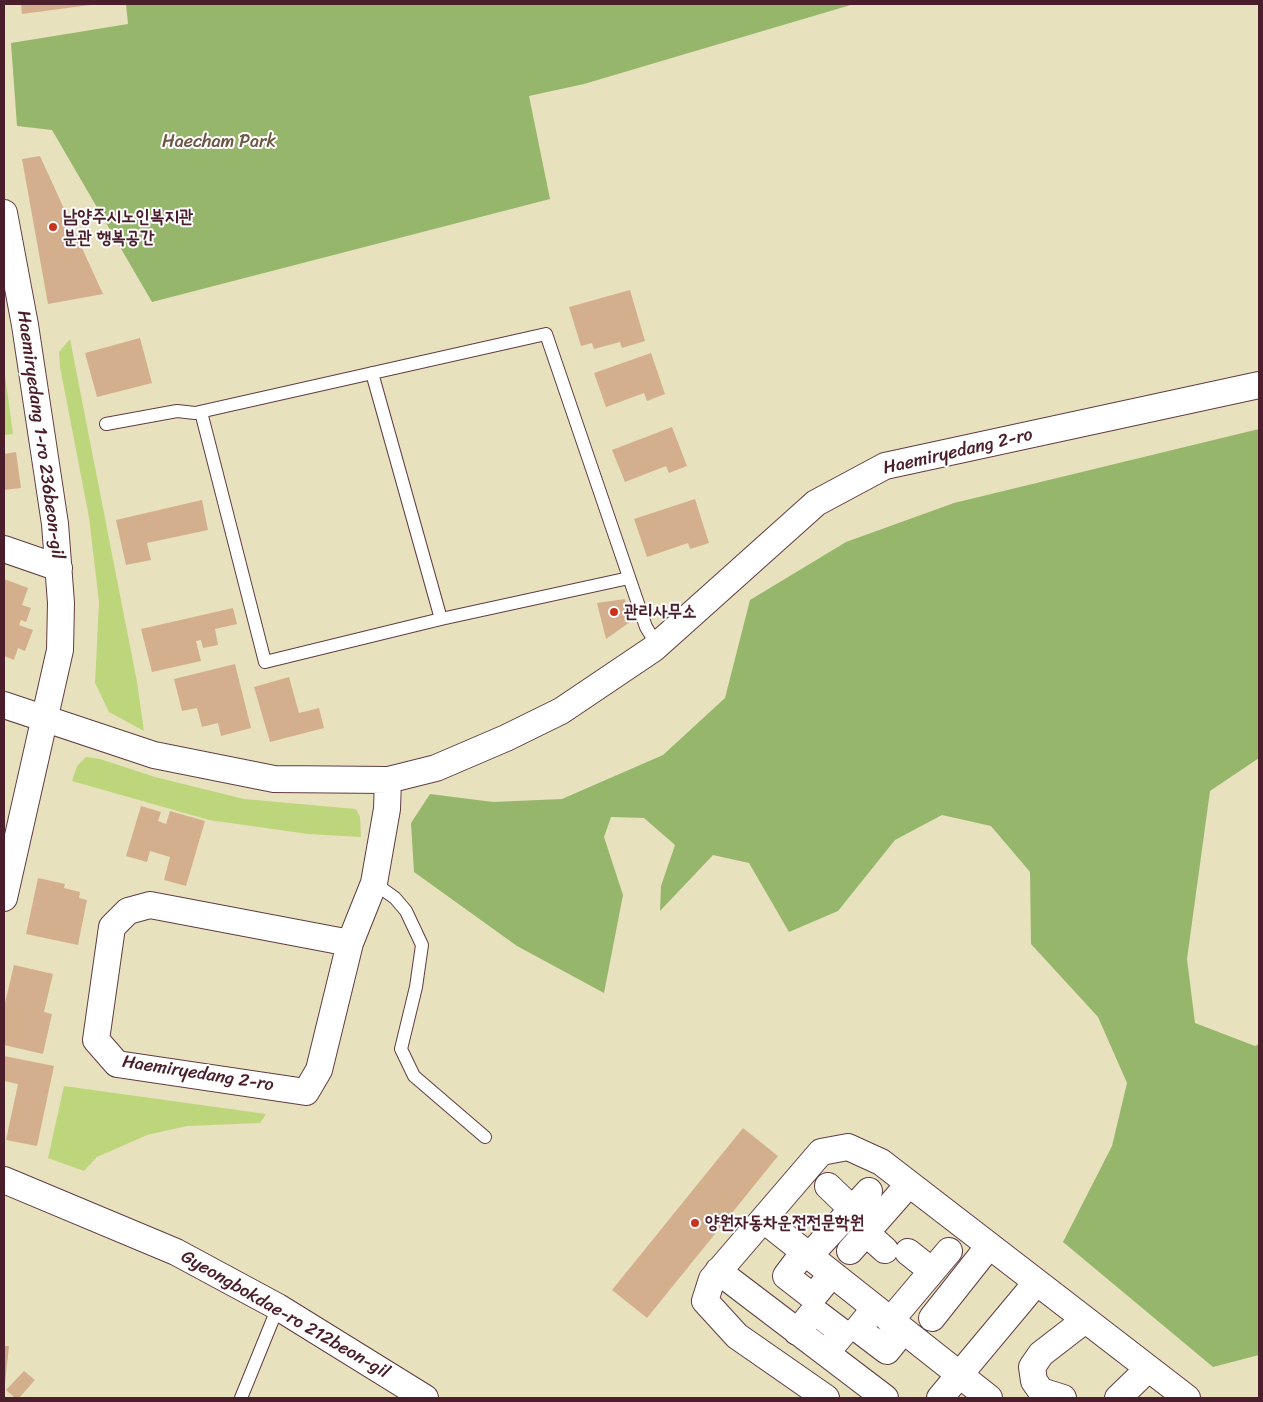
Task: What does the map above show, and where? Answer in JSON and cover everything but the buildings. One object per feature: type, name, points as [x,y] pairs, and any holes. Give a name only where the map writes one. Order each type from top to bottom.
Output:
[{"type":"street","name":"Haemiryedang 1-ro 236beon-gil","points":[[4,213],[25,325],[55,524],[59,568],[60,650],[46,720]]},
{"type":"street","name":"Haemiryedang 2-ro","points":[[4,705],[154,755],[274,779],[388,780],[436,768],[561,711],[657,645],[816,503],[885,466],[1259,385]]},
{"type":"street","name":"Haemiryedang 1-ro 236beon-gil","points":[[4,549],[59,568]]},
{"type":"street","points":[[4,898],[9,851],[46,720]]},
{"type":"street","name":"Haemiryedang 2-ro","points":[[350,943],[150,905],[128,911],[112,927],[96,1040],[117,1064],[306,1092],[319,1070],[350,943],[374,883],[387,809],[388,780]]},
{"type":"street","points":[[826,1398],[737,1336],[704,1300],[712,1279],[821,1152],[848,1147],[881,1162],[1187,1398]]},
{"type":"street","name":"Gyeongbokdae-ro 212beon-gil","points":[[4,1180],[176,1252],[278,1308],[425,1398]]},
{"type":"street","points":[[909,1184],[858,1242],[897,1251],[932,1271]]},
{"type":"street","points":[[828,1186],[860,1200],[786,1276],[813,1297],[832,1274],[989,1398]]},
{"type":"street","points":[[764,1220],[807,1254]]},
{"type":"street","points":[[932,1318],[958,1302],[989,1246]]},
{"type":"street","points":[[890,1320],[949,1251]]},
{"type":"street","points":[[718,1272],[885,1398]]},
{"type":"street","points":[[940,1398],[1036,1283]]},
{"type":"street","points":[[1063,1398],[1042,1391],[1034,1381],[1032,1367],[1041,1354],[1085,1320]]},
{"type":"street","points":[[1118,1398],[1148,1368]]},
{"type":"lane","points":[[106,424],[176,411],[201,412],[546,334],[646,627],[657,645]]},
{"type":"lane","points":[[372,373],[441,619]]},
{"type":"lane","points":[[201,412],[265,662],[441,619],[629,578]]},
{"type":"lane","points":[[374,883],[395,898],[406,911],[422,945],[416,987],[401,1049],[414,1076],[485,1137]]},
{"type":"lane","points":[[241,1398],[278,1308]]},
{"type":"green space","name":"Haecham Park","points":[[126,4],[854,4],[584,84],[529,96],[550,199],[152,302],[52,130],[17,126],[11,43],[128,24]]},
{"type":"green space","points":[[70,339],[137,682],[144,731],[109,712],[95,683],[99,602],[89,517],[60,367],[59,352]]},
{"type":"green space","points":[[4,368],[13,434],[4,435]]},
{"type":"green space","points":[[1259,429],[1259,758],[1210,791],[1187,959],[1195,1023],[1255,1046],[1259,1044],[1259,1355],[1213,1367],[1063,1242],[1112,1146],[1127,1083],[1098,1017],[1031,944],[1030,872],[991,826],[942,815],[895,840],[838,911],[789,932],[749,863],[713,855],[660,911],[661,886],[675,845],[644,818],[611,817],[604,837],[623,895],[604,993],[517,946],[414,872],[411,823],[430,794],[493,802],[562,799],[663,755],[725,698],[750,600],[846,542],[954,503]]},
{"type":"green space","points":[[86,757],[100,759],[155,777],[244,799],[356,809],[360,817],[361,837],[308,834],[209,820],[72,781],[77,766]]},
{"type":"green space","points":[[64,1086],[266,1114],[260,1123],[187,1126],[147,1135],[97,1157],[84,1171],[48,1158]]},
{"type":"place","name":"남양주시노인복지관 분관 행복공간","points":[[53,227]]},
{"type":"place","name":"관리사무소","points":[[614,612]]},
{"type":"place","name":"양원자동차운전전문학원","points":[[695,1223]]}]
